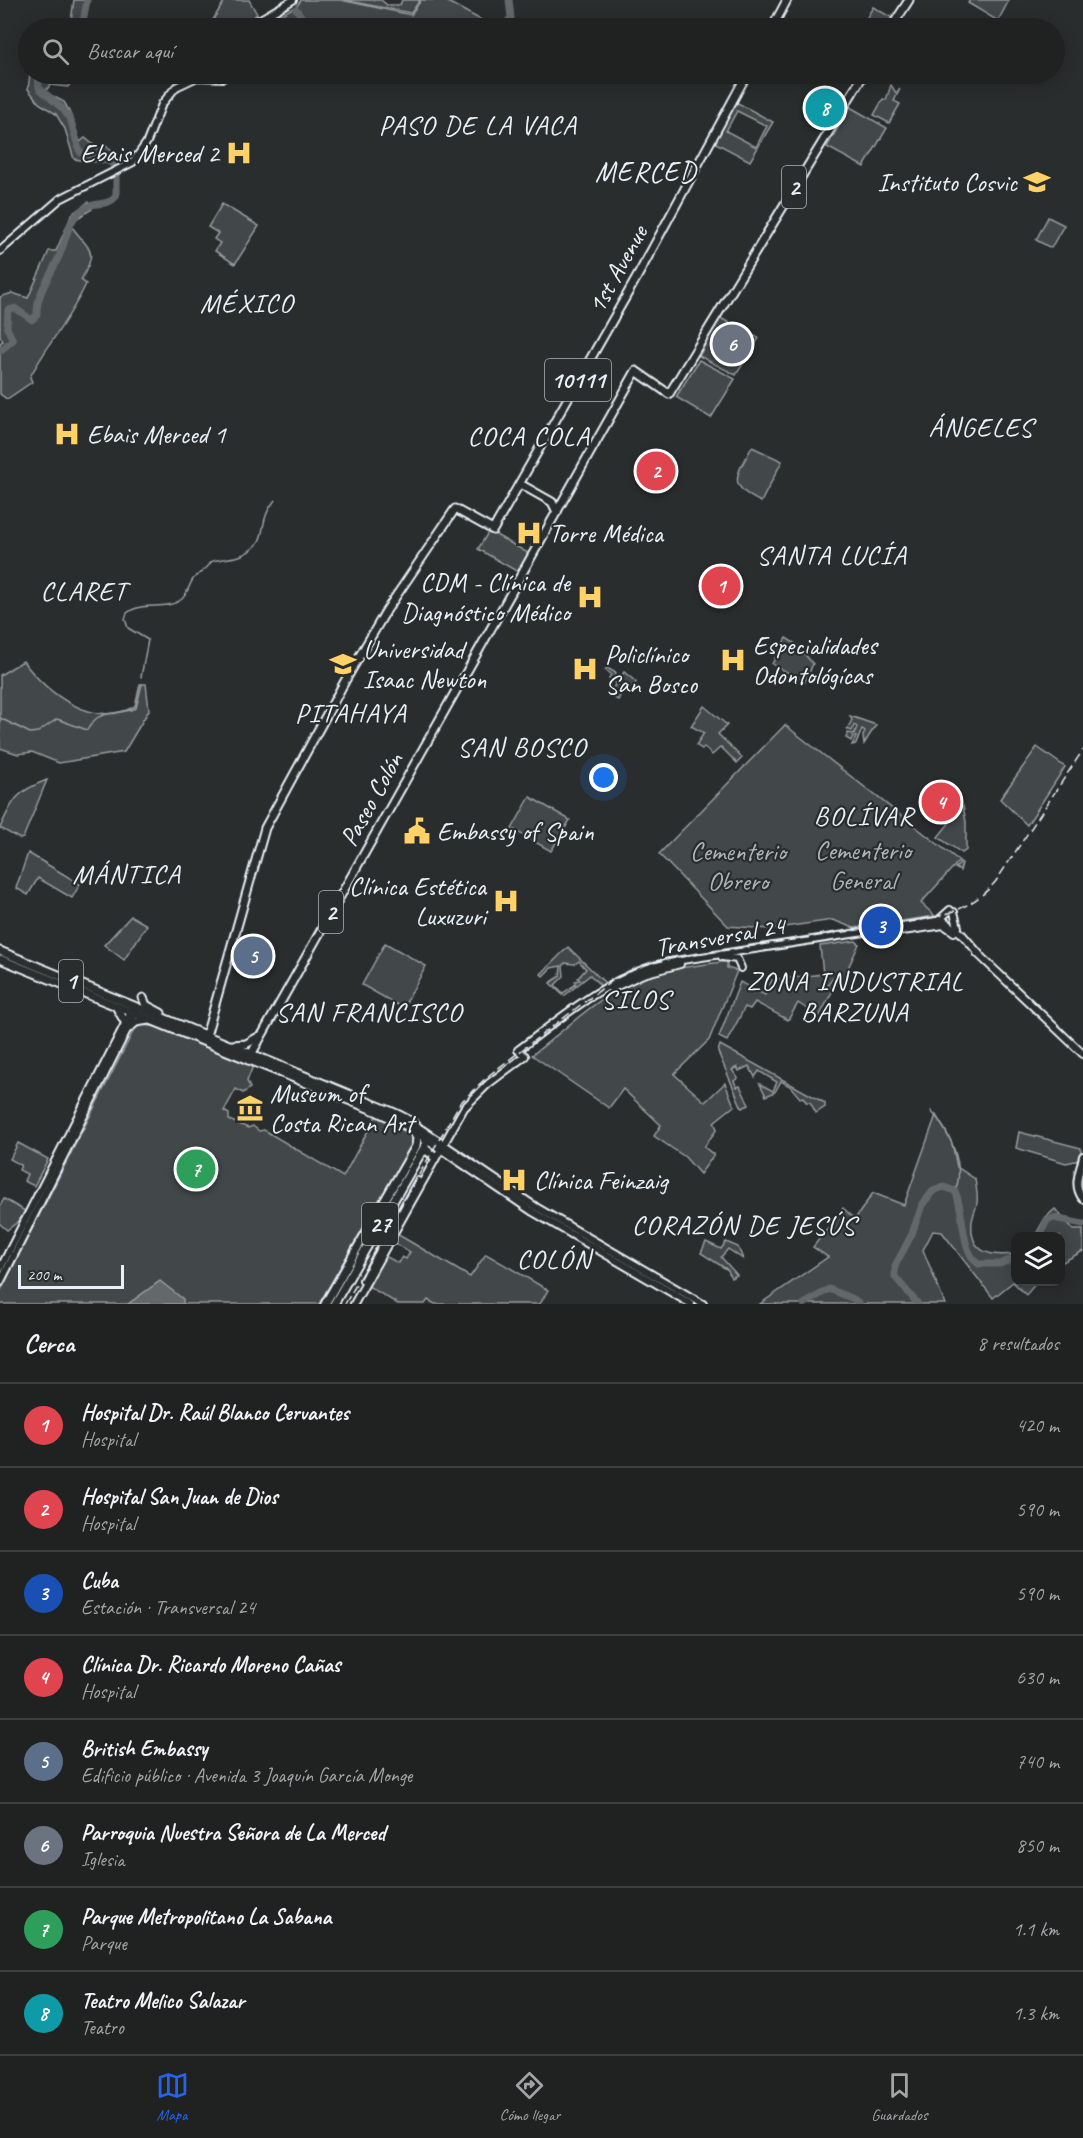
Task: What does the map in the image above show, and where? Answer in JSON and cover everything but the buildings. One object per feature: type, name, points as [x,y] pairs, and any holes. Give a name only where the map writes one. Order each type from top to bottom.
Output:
[{"type":"highway","points":[[777,18],[787,0]]},
{"type":"highway","points":[[897,18],[909,0]]},
{"type":"highway","name":"1st Avenue","points":[[520,484],[637,277],[742,84]]},
{"type":"highway","name":"Paseo Colón","points":[[249,1058],[636,371],[669,394],[858,84]]},
{"type":"highway","points":[[520,484],[552,502],[556,512]]},
{"type":"highway","name":"10111","points":[[206,1036],[265,828],[345,681],[386,611],[455,509],[493,530],[520,484]]},
{"type":"highway","points":[[552,502],[563,500]]},
{"type":"highway","name":"1","points":[[0,951],[135,1010],[206,1036],[249,1058]]},
{"type":"highway","name":"1","points":[[0,959],[115,1006],[135,1010],[151,1020],[249,1058]]},
{"type":"highway","points":[[143,998],[148,1007],[183,1023],[186,1028]]},
{"type":"highway","points":[[115,1006],[127,1025],[151,1020]]},
{"type":"highway","points":[[222,1043],[242,1045],[260,1038],[258,1052],[266,1062]]},
{"type":"highway","points":[[249,1058],[266,1062],[395,1113],[421,1129],[425,1138]]},
{"type":"highway","points":[[249,1058],[411,1128]]},
{"type":"highway","name":"27","points":[[325,1304],[416,1146],[417,1138],[411,1128]]},
{"type":"highway","name":"27","points":[[334,1304],[421,1153],[425,1138]]},
{"type":"highway","points":[[421,1153],[427,1150],[433,1156]]},
{"type":"highway","points":[[339,1278],[344,1276],[346,1279],[340,1294]]},
{"type":"main road","points":[[262,18],[293,0]]},
{"type":"main road","points":[[0,251],[60,199],[119,172],[138,158],[162,104],[181,84]]},
{"type":"main road","points":[[937,921],[952,911],[962,933],[980,955]]},
{"type":"main road","name":"Transversal 24","points":[[441,1146],[468,1104],[521,1053],[599,989],[651,967],[937,921],[949,925]]},
{"type":"main road","points":[[949,925],[962,933]]},
{"type":"main road","points":[[949,925],[1083,1054]]},
{"type":"main road","name":"Transversal 24","points":[[682,962],[949,925]]},
{"type":"main road","points":[[722,957],[737,959],[741,968]]},
{"type":"main road","points":[[0,1269],[135,1010]]},
{"type":"main road","points":[[0,1283],[127,1025]]},
{"type":"main road","points":[[411,1128],[536,1207],[703,1304]]},
{"type":"main road","points":[[421,1129],[533,1212],[691,1304]]},
{"type":"main road","points":[[350,1304],[433,1156],[441,1146]]},
{"type":"main road","points":[[354,1304],[441,1146]]},
{"type":"main road","points":[[1083,1156],[1077,1188],[1083,1199]]},
{"type":"green space","points":[[74,0],[86,0],[84,18],[71,18]]},
{"type":"green space","points":[[225,0],[249,0],[257,14],[252,18],[214,18]]},
{"type":"green space","points":[[301,0],[341,0],[411,15],[421,0],[444,0],[477,18],[274,18],[297,6]]},
{"type":"green space","points":[[343,0],[381,0],[387,5],[400,5],[402,0],[420,0],[411,13]]},
{"type":"green space","points":[[970,0],[1009,0],[1000,18],[993,18],[968,3]]},
{"type":"green space","points":[[873,7],[892,18],[867,18]]},
{"type":"green space","points":[[29,84],[70,84],[68,87],[50,85],[45,92],[64,102],[80,142],[85,138],[100,150],[105,145],[119,157],[95,162],[74,159],[65,129],[56,114],[39,103],[28,89]]},
{"type":"green space","points":[[891,85],[896,93],[900,89],[894,101],[900,104],[889,123],[874,115],[883,99],[886,100]]},
{"type":"green space","points":[[734,101],[773,122],[750,161],[712,141]],"holes":[[[737,111],[767,126],[756,147],[726,131]]]},
{"type":"green space","points":[[850,107],[887,128],[864,167],[827,147]]},
{"type":"green space","points":[[88,202],[92,209],[76,219],[72,227],[90,252],[91,257],[81,280],[86,284],[30,377],[32,382],[7,399],[0,394],[0,343],[3,341],[0,336],[0,297],[12,293],[28,298],[49,251],[56,251],[72,214]]},
{"type":"green space","points":[[222,204],[259,226],[235,264],[215,251],[220,243],[214,239],[218,233],[208,227]]},
{"type":"green space","points":[[1048,217],[1064,225],[1051,248],[1036,240]]},
{"type":"green space","points":[[720,318],[759,338],[736,375],[699,356]],"holes":[[[733,328],[740,333],[737,338],[742,342],[737,349],[732,346],[723,359],[719,360],[716,355],[725,341],[719,338],[724,331],[729,334]]]},
{"type":"green space","points":[[699,360],[735,379],[711,418],[676,397]]},
{"type":"green space","points":[[752,447],[782,461],[761,502],[743,490],[737,479]]},
{"type":"green space","points":[[489,531],[528,553],[518,572],[478,549]]},
{"type":"green space","points":[[786,638],[796,644],[813,664],[805,682],[772,664]]},
{"type":"green space","points":[[23,661],[58,696],[87,711],[103,714],[119,712],[135,706],[140,684],[146,684],[149,710],[124,752],[59,763],[32,752],[18,754],[0,748],[0,675]]},
{"type":"green space","points":[[607,668],[616,673],[614,677],[618,682],[624,672],[636,682],[633,689],[626,685],[618,700],[609,695],[616,683],[609,678],[611,674],[605,670]]},
{"type":"green space","points":[[704,706],[727,725],[718,734],[742,758],[737,763],[721,747],[712,755],[704,747],[702,749],[696,745],[704,733],[691,726]]},
{"type":"green space","points":[[850,716],[876,725],[864,744],[865,731],[862,729],[856,744],[852,745],[856,737],[853,736],[851,741],[846,738],[848,733],[854,734],[857,727],[854,725],[852,731],[847,729],[852,720]]},
{"type":"green space","name":"Cementerio General","points":[[785,725],[962,863],[960,871],[955,868],[960,864],[958,862],[921,903],[935,916],[854,928],[833,920],[770,929],[728,926],[659,854]]},
{"type":"green space","points":[[1037,747],[1065,767],[1027,825],[1000,799]]},
{"type":"green space","points":[[47,780],[23,838],[20,839],[0,828],[17,797],[29,788]]},
{"type":"green space","points":[[530,797],[570,820],[551,851],[512,829]]},
{"type":"green space","points":[[963,806],[966,822],[966,850],[962,853],[938,837]]},
{"type":"green space","points":[[28,853],[80,884],[72,898],[38,878],[28,895],[16,888]]},
{"type":"green space","points":[[131,916],[147,925],[124,960],[104,945]]},
{"type":"green space","points":[[856,941],[859,944],[843,979],[839,982],[832,979],[828,985],[833,990],[819,1017],[798,1003],[788,1020],[755,1002],[750,1009],[745,1007],[727,1041],[719,1037],[740,982],[765,995],[772,980],[823,974],[820,946]]},
{"type":"green space","points":[[385,943],[426,966],[403,1008],[362,985]]},
{"type":"green space","points":[[568,947],[606,984],[602,987],[590,975],[564,996],[550,983],[560,976],[561,966],[551,968],[543,976],[541,974]],"holes":[[[579,961],[586,969],[578,978],[580,980],[575,981],[576,984],[563,993],[555,985],[564,976],[565,963],[575,964]]]},
{"type":"green space","points":[[727,961],[727,968],[737,971],[709,1040],[674,1074],[705,1102],[725,1083],[734,1106],[714,1122],[717,1129],[704,1147],[714,1155],[700,1174],[685,1157],[654,1136],[661,1125],[623,1089],[609,1108],[532,1055],[595,1004],[637,980],[681,968]]},
{"type":"green space","points":[[142,1025],[158,1027],[253,1066],[247,1081],[250,1088],[243,1093],[236,1089],[224,1111],[229,1114],[229,1120],[248,1128],[253,1126],[259,1131],[264,1130],[343,1177],[376,1116],[413,1137],[413,1142],[319,1304],[0,1304],[0,1292],[135,1028]]},
{"type":"green space","points":[[720,1045],[825,1103],[825,1107],[816,1113],[810,1102],[806,1102],[803,1097],[800,1098],[790,1086],[781,1081],[775,1092],[766,1096],[760,1084],[773,1091],[777,1082],[759,1071],[755,1077],[749,1066],[739,1071],[737,1067],[732,1070],[738,1078],[734,1081],[737,1087],[740,1086],[749,1105],[742,1108],[718,1052]]},
{"type":"green space","points":[[936,1115],[952,1143],[957,1167],[975,1179],[977,1205],[972,1221],[974,1240],[983,1251],[997,1255],[1011,1254],[1011,1284],[993,1298],[942,1232],[933,1231],[923,1250],[945,1304],[760,1304],[828,1257],[813,1247],[843,1208],[855,1219],[873,1193],[904,1205]]},
{"type":"green space","points":[[1019,1132],[1081,1148],[1080,1160],[1066,1163],[1016,1148]]},
{"type":"green space","points":[[18,1143],[48,1159],[34,1186],[24,1181],[27,1174],[19,1170],[21,1165],[10,1159]]},
{"type":"green space","points":[[4,1199],[25,1211],[19,1221],[7,1230],[0,1224],[0,1206]]},
{"type":"green space","points":[[1055,1209],[1074,1230],[1083,1230],[1083,1251],[1065,1261],[1065,1232],[1037,1232],[1045,1218]]},
{"type":"green space","points":[[397,1234],[470,1277],[486,1254],[548,1290],[540,1304],[435,1304],[428,1300],[425,1304],[398,1304],[368,1286],[385,1256],[398,1263],[402,1257],[406,1259],[410,1252],[393,1242]]},
{"type":"green space","points":[[706,1242],[721,1249],[726,1242],[738,1247],[743,1259],[728,1249],[721,1257],[737,1275],[731,1278],[728,1270],[701,1253]]},
{"type":"green space","points":[[1017,1286],[1034,1286],[1026,1295]]},
{"type":"shaded area","points":[[160,1281],[183,1299],[183,1304],[128,1304]]},
{"type":"waterway","points":[[84,18],[87,0]]},
{"type":"waterway","points":[[509,0],[511,18]]},
{"type":"waterway","points":[[296,9],[303,18]]},
{"type":"waterway","points":[[0,351],[13,340],[7,328],[8,310],[15,308],[32,320],[37,315],[42,291],[57,262],[74,218],[83,209],[109,202],[116,196],[116,171],[111,162],[83,155],[79,150],[71,121],[63,109],[39,88],[39,84]]},
{"type":"waterway","points":[[141,677],[148,640],[128,628],[125,619],[127,613],[140,607],[175,603],[182,599],[194,578],[211,562],[240,556],[253,549],[261,537],[269,509],[275,500]]},
{"type":"waterway","points":[[0,718],[30,733],[38,732],[57,719],[87,730],[101,716],[136,708],[142,684]]},
{"type":"waterway","points":[[931,1111],[944,1128],[954,1149],[958,1171],[955,1191]]},
{"type":"waterway","points":[[918,1304],[895,1277],[895,1266],[912,1234],[922,1205],[933,1191],[944,1187],[955,1191],[968,1249],[978,1264],[1000,1264],[1011,1259]]},
{"type":"waterway","points":[[1042,1232],[1047,1220],[1054,1218],[1083,1224]]},
{"type":"waterway","points":[[804,1304],[829,1289],[854,1299],[859,1304]]},
{"type":"railway","points":[[345,1304],[460,1103],[488,1076],[613,980],[644,965],[675,958],[916,921],[939,916],[970,904],[996,881],[1083,750]]},
{"type":"place","name":"Teatro Melico Salazar","points":[[825,108]]},
{"type":"place","name":"Ebais Merced 2","points":[[239,153]]},
{"type":"place","name":"Instituto Cosvic","points":[[1037,182]]},
{"type":"place","name":"Parroquia Nuestra Señora de La Merced","points":[[732,344]]},
{"type":"place","name":"Ebais Merced 1","points":[[67,434]]},
{"type":"place","name":"Hospital San Juan de Dios","points":[[656,471]]},
{"type":"place","name":"Torre Médica","points":[[529,533]]},
{"type":"place","name":"Hospital Dr. Raúl Blanco Cervantes","points":[[721,586]]},
{"type":"place","name":"CDM - Clínica de Diagnóstico Médico","points":[[590,597]]},
{"type":"place","name":"Especialidades Odontológícas","points":[[733,660]]},
{"type":"place","name":"Universidad Isaac Newton","points":[[343,664]]},
{"type":"place","name":"Policlínico San Bosco","points":[[585,669]]},
{"type":"place","name":"Clínica Dr. Ricardo Moreno Cañas","points":[[941,802]]},
{"type":"place","name":"Embassy of Spain","points":[[417,831]]},
{"type":"place","name":"Clínica Estética Luxuzuri","points":[[506,901]]},
{"type":"place","name":"Cuba","points":[[881,926]]},
{"type":"place","name":"British Embassy","points":[[253,956]]},
{"type":"place","name":"Museum of Costa Rican Art","points":[[250,1108]]},
{"type":"place","name":"Parque Metropolitano La Sabana","points":[[196,1169]]},
{"type":"place","name":"Clínica Feinzaig","points":[[514,1180]]},
{"type":"district","name":"PASO DE LA VACA","points":[[478,125]]},
{"type":"district","name":"MERCED","points":[[646,171]]},
{"type":"district","name":"MÉXICO","points":[[247,303]]},
{"type":"district","name":"ÁNGELES","points":[[981,427]]},
{"type":"district","name":"COCA COLA","points":[[529,436]]},
{"type":"district","name":"SANTA LUCÍA","points":[[832,555]]},
{"type":"district","name":"CLARET","points":[[84,591]]},
{"type":"district","name":"PITAHAYA","points":[[351,713]]},
{"type":"district","name":"SAN BOSCO","points":[[522,747]]},
{"type":"district","name":"BOLÍVAR","points":[[864,816]]},
{"type":"district","name":"MÁNTICA","points":[[127,874]]},
{"type":"district","name":"ZONA INDUSTRIAL BARZUNA","points":[[855,996]]},
{"type":"district","name":"SILOS","points":[[636,999]]},
{"type":"district","name":"SAN FRANCISCO","points":[[369,1012]]},
{"type":"district","name":"CORAZÓN DE JESÚS","points":[[744,1225]]},
{"type":"district","name":"COLÓN","points":[[554,1259]]},
{"type":"park label","name":"Cementerio Obrero","points":[[738,866]]}]
